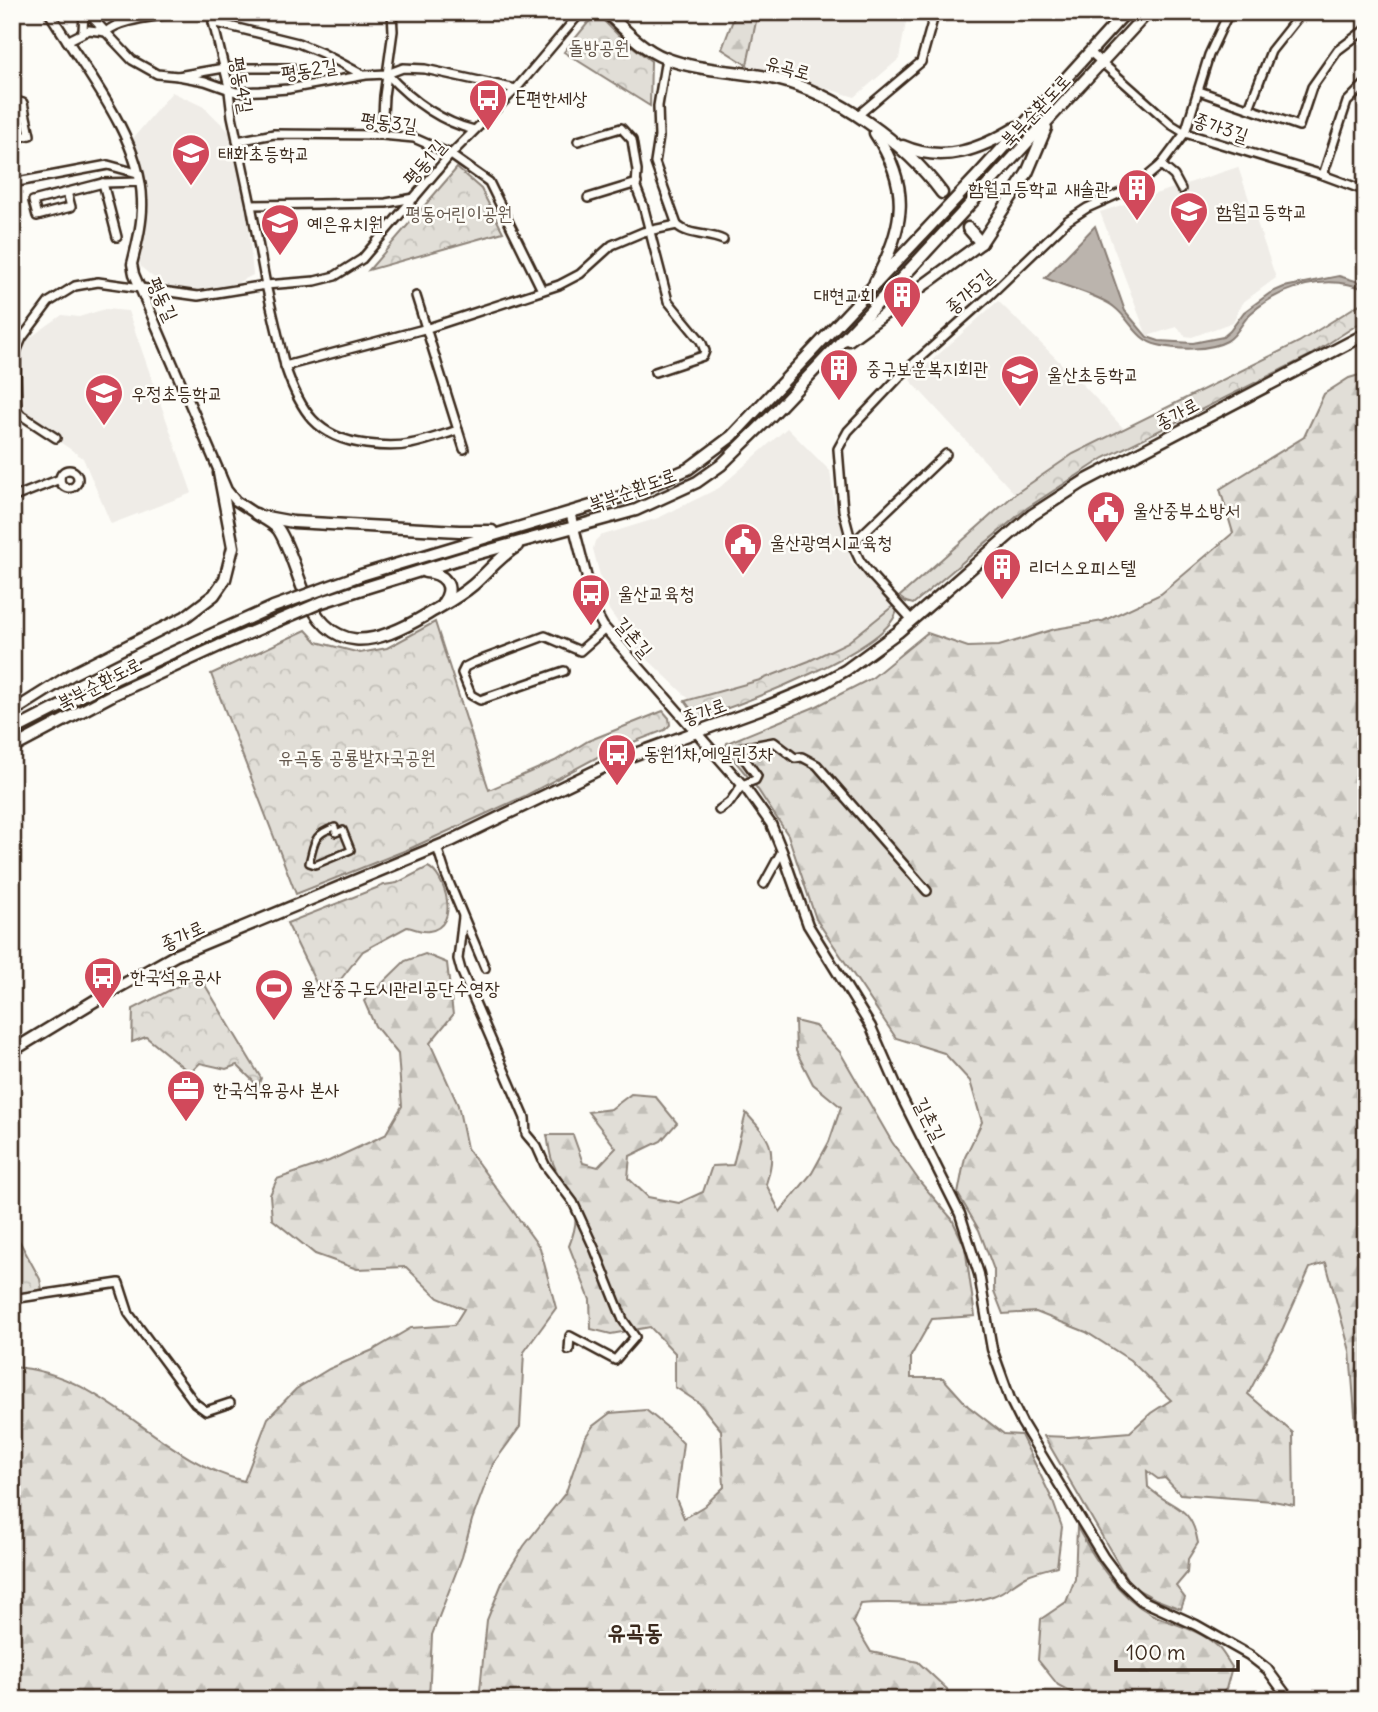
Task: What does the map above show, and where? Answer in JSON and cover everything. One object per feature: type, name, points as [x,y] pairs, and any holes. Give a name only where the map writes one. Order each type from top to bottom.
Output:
[{"type":"main road","name":"유곡로","points":[[606,12],[636,40],[666,58],[778,80],[819,95],[857,116],[889,139],[914,160],[942,192]]},
{"type":"main road","name":"북부순환도로","points":[[12,732],[106,683],[284,603],[361,575],[631,494],[688,469],[712,453],[751,416],[869,293],[1126,12]]},
{"type":"main road","name":"북부순환도로","points":[[12,748],[124,689],[322,602],[416,572],[636,510],[698,482],[743,445],[1148,12]]},
{"type":"main road","points":[[889,139],[915,152],[948,156],[988,142],[1029,119]]},
{"type":"main road","points":[[824,360],[981,243],[1027,173],[1048,121]]},
{"type":"main road","points":[[869,293],[887,255],[901,214],[901,197],[893,166],[870,126]]},
{"type":"main road","points":[[968,228],[981,243]]},
{"type":"main road","name":"종가로","points":[[12,1051],[176,955],[437,848],[614,762],[821,684],[876,650],[1032,515],[1061,496],[1366,334]]},
{"type":"main road","points":[[12,712],[74,673],[185,617],[214,595],[225,579],[233,547],[219,473]]},
{"type":"main road","points":[[256,514],[293,522],[459,531],[512,528]]},
{"type":"main road","points":[[256,514],[278,530],[307,598],[320,619],[333,632],[361,640],[381,638],[398,631],[438,608],[473,585],[504,554],[530,540]]},
{"type":"main road","points":[[416,572],[433,572],[447,582],[448,597],[438,608]]},
{"type":"street","name":"평동길","points":[[49,12],[101,93],[128,143],[139,177],[142,201],[141,222],[132,264],[219,473],[236,501],[256,514]]},
{"type":"street","points":[[83,31],[86,12]]},
{"type":"street","name":"평동2길","points":[[86,12],[123,52],[141,67],[157,74],[205,81],[229,90],[288,89],[363,75],[387,74],[403,68],[425,69],[516,89]]},
{"type":"street","points":[[67,41],[83,31],[96,29],[106,32],[121,24],[179,12]]},
{"type":"street","name":"평동4길","points":[[213,12],[266,285],[285,366],[310,418],[327,434],[337,438],[387,446],[409,444],[458,430]]},
{"type":"street","points":[[382,135],[393,31],[392,12]]},
{"type":"street","name":"평동1길","points":[[22,338],[49,302],[75,286],[98,282],[198,296],[266,285],[315,281],[347,270],[362,259],[451,155],[516,89],[581,12]]},
{"type":"street","points":[[857,116],[921,62],[935,12]]},
{"type":"street","name":"종가5길","points":[[912,620],[860,561],[852,544],[843,510],[838,476],[838,449],[848,431],[904,372],[1067,221],[1087,208],[1136,186],[1161,165],[1185,133],[1209,55],[1229,12]]},
{"type":"street","points":[[1249,108],[1271,51],[1302,12]]},
{"type":"street","name":"평동2길","points":[[213,22],[298,43],[363,75]]},
{"type":"street","points":[[1199,91],[1299,126],[1312,87],[1338,50],[1366,29]]},
{"type":"street","name":"종가3길","points":[[1090,52],[1172,125],[1185,133],[1323,175],[1366,191]]},
{"type":"street","points":[[666,58],[657,106],[659,137],[655,163],[677,225],[682,230],[716,236],[723,240]]},
{"type":"street","name":"평동2길","points":[[178,76],[224,68],[293,68]]},
{"type":"street","points":[[387,74],[403,92],[425,108],[456,125],[474,130]]},
{"type":"street","points":[[1323,175],[1347,102],[1366,83]]},
{"type":"street","points":[[12,100],[23,103],[30,135],[12,139]]},
{"type":"street","points":[[578,141],[621,128],[632,140],[637,171],[636,183],[668,300],[701,341],[705,351],[703,356],[655,372]]},
{"type":"street","name":"평동3길","points":[[237,141],[274,134],[382,135],[414,138],[451,155],[489,181],[542,290]]},
{"type":"street","points":[[12,183],[108,164],[139,177]]},
{"type":"street","points":[[1161,165],[1174,176],[1181,189]]},
{"type":"street","points":[[68,192],[71,207],[37,216],[33,201],[68,192],[103,183],[139,177]]},
{"type":"street","points":[[103,183],[117,237]]},
{"type":"street","points":[[588,198],[636,183]]},
{"type":"street","points":[[251,205],[386,203],[414,198]]},
{"type":"street","points":[[285,366],[428,328],[573,279],[612,245],[649,231],[677,225]]},
{"type":"street","points":[[416,296],[464,449]]},
{"type":"street","points":[[12,345],[22,338]]},
{"type":"street","points":[[22,338],[16,352],[17,410],[56,438]]},
{"type":"street","points":[[852,544],[946,454]]},
{"type":"street","points":[[12,498],[60,479]]},
{"type":"street","name":"길촌길","points":[[570,512],[596,613],[606,629],[743,785],[771,824],[808,925],[871,1027],[902,1098],[960,1214],[979,1274],[992,1349],[1010,1399],[1022,1423],[1104,1558],[1122,1582],[1140,1600],[1196,1625],[1249,1655],[1267,1669],[1290,1700]]},
{"type":"street","points":[[564,671],[480,700],[471,695],[462,673],[473,663],[545,636],[580,650],[606,629]]},
{"type":"street","points":[[562,650],[571,647]]},
{"type":"street","points":[[719,810],[730,802],[743,785],[755,780],[757,776],[741,754],[741,748],[774,742],[795,758],[802,757],[817,765],[927,891]]},
{"type":"street","points":[[334,827],[337,833],[343,830],[351,850],[315,865],[309,863],[316,836],[334,827]]},
{"type":"street","points":[[437,848],[485,968]]},
{"type":"street","points":[[764,884],[782,851]]},
{"type":"street","points":[[463,917],[458,959],[524,1118],[526,1134],[573,1202],[623,1320],[635,1337],[615,1360],[570,1336],[569,1350]]},
{"type":"street","points":[[12,1299],[119,1283],[129,1314],[195,1403],[206,1412],[230,1403]]},
{"type":"shaded area","points":[[758,12],[908,12],[899,59],[855,97],[747,65]]},
{"type":"shaded area","name":"태화초등학교","points":[[172,92],[204,107],[232,134],[248,223],[253,275],[233,285],[197,289],[160,283],[141,267],[135,252],[142,201],[129,143]]},
{"type":"shaded area","name":"함월고등학교","points":[[1238,167],[1276,278],[1242,303],[1233,322],[1192,337],[1185,336],[1177,327],[1147,336],[1100,212]]},
{"type":"shaded area","points":[[1095,226],[1125,311],[1147,337],[1159,341],[1193,343],[1223,337],[1244,312],[1270,293],[1284,287],[1339,276],[1366,284],[1366,290],[1336,283],[1306,285],[1291,289],[1263,304],[1248,316],[1231,338],[1220,344],[1193,349],[1158,345],[1144,339],[1120,312],[1108,303],[1045,278]]},
{"type":"shaded area","name":"울산초등학교","points":[[998,301],[1125,430],[1073,454],[1015,494],[910,380]]},
{"type":"shaded area","name":"우정초등학교","points":[[105,309],[128,311],[192,493],[111,524],[83,458],[21,415],[16,352],[31,337],[62,315],[79,317]]},
{"type":"shaded area","points":[[787,428],[830,471],[834,501],[852,564],[889,598],[893,606],[848,642],[809,661],[760,680],[689,699],[638,650],[609,610],[593,549],[595,541],[600,536],[658,518],[719,488]]},
{"type":"green space","points":[[736,12],[758,12],[747,65],[722,49]]},
{"type":"green space","name":"돌방공원","points":[[596,13],[618,35],[651,61],[650,106],[564,52]]},
{"type":"green space","name":"평동어린이공원","points":[[457,168],[481,189],[503,232],[369,270]]},
{"type":"green space","points":[[1366,300],[1366,319],[1309,356],[1104,458],[1027,508],[913,604],[899,597],[1015,494],[1073,454],[1299,342]]},
{"type":"green space","points":[[1366,373],[1366,1496],[1361,1491],[1350,1351],[1326,1263],[1310,1268],[1283,1328],[1248,1394],[1293,1433],[1294,1505],[1180,1494],[1165,1478],[1158,1479],[1147,1471],[1148,1487],[1185,1514],[1195,1530],[1198,1543],[1188,1559],[1187,1573],[1176,1586],[1185,1598],[1181,1609],[1131,1586],[1044,1436],[1069,1437],[1130,1432],[1171,1400],[1130,1360],[1086,1332],[1036,1312],[1003,1314],[994,1291],[994,1270],[979,1230],[958,1194],[965,1157],[982,1122],[970,1081],[944,1053],[896,1038],[816,919],[788,835],[754,784],[725,749],[727,743],[817,706],[872,678],[927,633],[968,647],[999,646],[1055,629],[1103,621],[1161,594],[1233,533],[1220,489],[1304,437],[1324,394],[1349,378]]},
{"type":"green space","points":[[893,606],[897,610],[888,625],[869,641],[812,673],[703,717],[696,716],[685,701],[760,680],[809,661],[848,642]]},
{"type":"green space","name":"유곡동 공룡발자국공원","points":[[435,622],[489,790],[555,761],[588,741],[663,711],[669,718],[670,725],[665,730],[605,753],[525,796],[409,849],[296,894],[211,674],[306,630],[317,642],[360,653],[387,648]]},
{"type":"green space","points":[[428,867],[440,879],[447,900],[445,920],[439,927],[421,931],[407,927],[363,951],[341,979],[318,987],[287,923],[384,885],[397,883]]},
{"type":"green space","points":[[425,954],[447,963],[453,1015],[430,1043],[458,1105],[467,1148],[540,1248],[556,1308],[524,1352],[520,1427],[493,1464],[432,1635],[429,1700],[12,1700],[12,1367],[45,1372],[75,1384],[185,1455],[214,1471],[244,1481],[268,1418],[296,1389],[329,1369],[373,1350],[411,1328],[454,1325],[464,1309],[438,1298],[406,1267],[357,1269],[315,1254],[272,1219],[270,1195],[277,1179],[329,1161],[385,1135],[402,1106],[398,1054],[375,1026],[364,1001],[405,961]]},
{"type":"green space","points":[[199,975],[261,1078],[258,1086],[237,1065],[226,1069],[200,1063],[190,1073],[146,1037],[132,1042],[133,1009]]},
{"type":"green space","points":[[795,1021],[815,1026],[840,1052],[892,1142],[920,1182],[952,1219],[965,1247],[975,1316],[932,1319],[911,1356],[911,1378],[943,1378],[968,1406],[1004,1434],[1021,1435],[1052,1499],[1062,1527],[1057,1566],[1030,1574],[997,1594],[977,1600],[944,1604],[861,1604],[853,1622],[871,1652],[918,1662],[947,1689],[950,1700],[479,1700],[487,1620],[504,1578],[524,1546],[566,1492],[584,1439],[593,1426],[610,1413],[646,1410],[683,1443],[676,1499],[684,1518],[704,1506],[724,1487],[721,1430],[699,1403],[675,1387],[675,1353],[650,1327],[611,1334],[591,1329],[590,1300],[569,1246],[576,1220],[573,1202],[552,1160],[547,1135],[573,1135],[583,1163],[598,1167],[616,1148],[588,1112],[611,1109],[631,1094],[655,1096],[677,1123],[661,1141],[630,1156],[628,1178],[648,1197],[679,1203],[703,1192],[712,1166],[733,1165],[746,1113],[770,1145],[770,1172],[766,1184],[780,1212],[812,1173],[829,1142],[841,1107],[813,1084],[796,1051]]},
{"type":"green space","points":[[15,1233],[40,1279],[42,1290],[12,1295],[12,1235]]},
{"type":"green space","points":[[1077,1527],[1100,1564],[1128,1597],[1151,1614],[1209,1639],[1220,1650],[1232,1667],[1226,1689],[1217,1700],[1076,1700],[1073,1693],[1058,1685],[1038,1660],[1041,1619],[1066,1602],[1075,1579]]},
{"type":"tunnel","points":[[942,193],[968,228]]},
{"type":"place","name":"E편한세상","points":[[488,132]]},
{"type":"place","name":"태화초등학교","points":[[191,187]]},
{"type":"place","name":"함월고등학교 새솔관","points":[[1137,222]]},
{"type":"place","name":"함월고등학교","points":[[1189,245]]},
{"type":"place","name":"예은유치원","points":[[280,257]]},
{"type":"place","name":"대현교회","points":[[902,329]]},
{"type":"place","name":"중구보훈복지회관","points":[[839,402]]},
{"type":"place","name":"울산초등학교","points":[[1020,408]]},
{"type":"place","name":"우정초등학교","points":[[104,427]]},
{"type":"place","name":"울산중부소방서","points":[[1106,544]]},
{"type":"place","name":"울산광역시교육청","points":[[743,576]]},
{"type":"place","name":"리더스오피스텔","points":[[1002,601]]},
{"type":"place","name":"울산교육청","points":[[591,627]]},
{"type":"place","name":"동원1차,에일린3차","points":[[617,787]]},
{"type":"place","name":"한국석유공사","points":[[103,1010]]},
{"type":"place","name":"울산중구도시관리공단수영장","points":[[274,1022]]},
{"type":"place","name":"한국석유공사 본사","points":[[186,1123]]},
{"type":"district","name":"유곡동","points":[[635,1632]]}]
